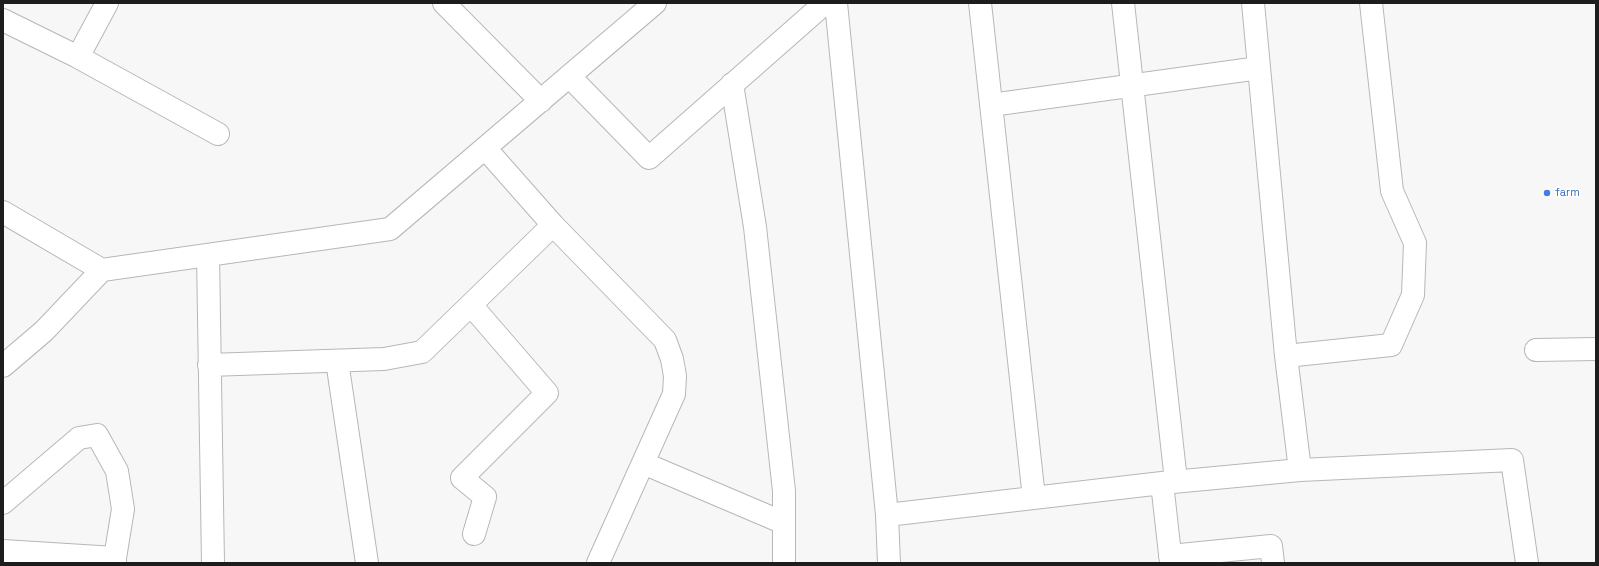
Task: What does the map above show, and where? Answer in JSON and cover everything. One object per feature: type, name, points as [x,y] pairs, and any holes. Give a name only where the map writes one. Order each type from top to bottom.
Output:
[{"type":"street","points":[[78,57],[107,3]]},
{"type":"street","points":[[444,3],[540,101]]},
{"type":"street","points":[[569,76],[649,158],[824,3]]},
{"type":"street","points":[[836,3],[887,515],[889,563]]},
{"type":"street","points":[[980,3],[1034,498]]},
{"type":"street","points":[[1123,3],[1169,482],[1171,560],[1271,546],[1273,563]]},
{"type":"street","points":[[1253,3],[1286,356],[1300,470]]},
{"type":"street","points":[[1286,356],[1391,345],[1413,294],[1415,243],[1392,191],[1371,3]]},
{"type":"street","points":[[3,366],[44,331],[102,270],[390,229],[652,4]]},
{"type":"street","points":[[3,20],[78,57],[218,134]]},
{"type":"street","points":[[991,105],[1259,68]]},
{"type":"street","points":[[732,84],[755,227],[784,491],[784,563]]},
{"type":"street","points":[[485,148],[553,225],[665,340],[672,359],[675,376],[674,394],[598,563]]},
{"type":"street","points":[[3,212],[102,270]]},
{"type":"street","points":[[209,365],[384,359],[422,352],[553,225]]},
{"type":"street","points":[[208,255],[213,563]]},
{"type":"street","points":[[471,305],[547,393],[462,478],[485,497],[474,534]]},
{"type":"street","points":[[1536,350],[1596,349]]},
{"type":"street","points":[[337,361],[367,563]]},
{"type":"street","points":[[3,503],[80,438],[97,435],[117,471],[123,509],[115,560],[3,551]]},
{"type":"street","points":[[887,515],[1169,482],[1300,470],[1512,460],[1527,563]]},
{"type":"street","points":[[643,463],[784,523]]},
{"type":"place","name":"farm","points":[[1547,193]]}]
